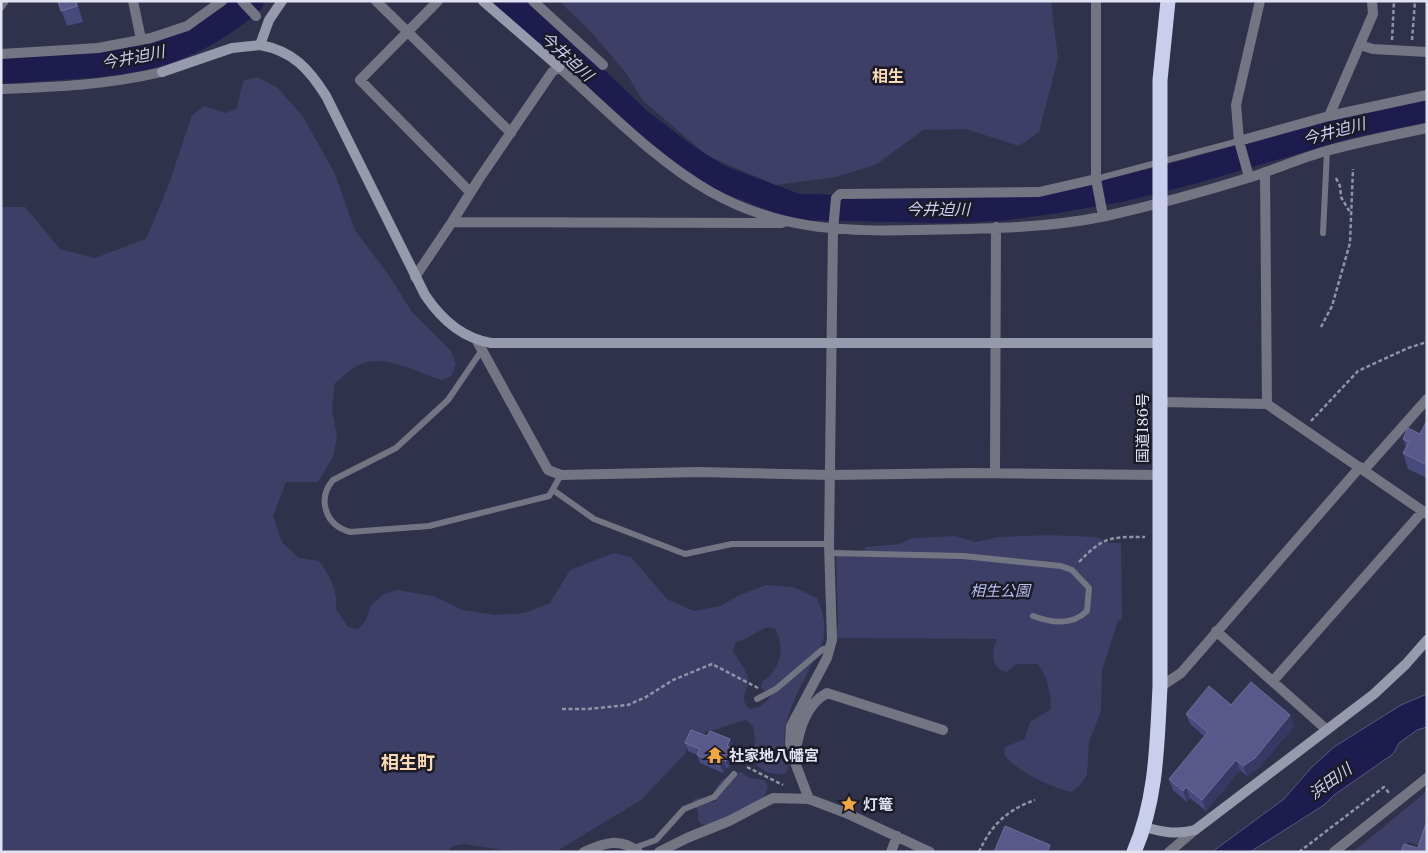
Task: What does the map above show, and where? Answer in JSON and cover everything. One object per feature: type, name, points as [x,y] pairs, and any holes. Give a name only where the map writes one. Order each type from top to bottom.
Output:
[{"type":"highway","name":"国道186号","points":[[1134,852],[1144,826],[1154,783],[1160,687],[1160,402],[1158,343],[1160,80],[1168,1]]},
{"type":"street","points":[[133,1],[141,40]]},
{"type":"street","points":[[1,54],[98,48],[141,40],[186,26],[222,1]]},
{"type":"street","points":[[242,1],[256,16]]},
{"type":"street","points":[[260,45],[269,20],[282,1]]},
{"type":"street","points":[[376,1],[511,133]]},
{"type":"street","points":[[438,1],[360,80],[470,192]]},
{"type":"street","points":[[483,1],[649,147],[687,176],[734,203],[788,223]]},
{"type":"street","points":[[533,1],[603,65]]},
{"type":"street","points":[[1096,1],[1096,181],[1102,212]]},
{"type":"street","points":[[1248,174],[1240,143],[1236,105],[1260,1]]},
{"type":"street","points":[[1329,116],[1373,14],[1372,1]]},
{"type":"street","points":[[1,89],[87,86],[126,81],[162,72],[232,48],[260,45],[293,56],[314,77],[326,96],[415,277],[434,309],[479,345],[548,470],[561,475],[699,472],[830,475],[995,473],[1159,475]]},
{"type":"street","points":[[1360,45],[1373,49],[1427,52]]},
{"type":"street","points":[[415,277],[470,192],[552,72],[559,67]]},
{"type":"street","points":[[1240,143],[1329,116],[1427,95]]},
{"type":"street","points":[[452,222],[788,223],[912,230],[996,227],[1102,212],[1248,174],[1265,172],[1327,151],[1427,128]]},
{"type":"street","points":[[1265,172],[1267,404]]},
{"type":"street","points":[[809,799],[790,744],[791,726],[827,658],[832,640],[830,475],[833,225],[836,198],[840,194],[1039,192],[1096,181]]},
{"type":"street","points":[[995,473],[996,227]]},
{"type":"street","points":[[479,345],[491,343],[1158,343]]},
{"type":"street","points":[[1160,687],[1181,673],[1362,469],[1427,399]]},
{"type":"street","points":[[1160,402],[1267,404],[1425,513],[1273,681]]},
{"type":"street","points":[[1216,632],[1327,730]]},
{"type":"street","points":[[1168,852],[1380,688],[1406,664],[1427,640]]},
{"type":"street","points":[[794,760],[800,732],[810,709],[814,702],[827,693],[943,730]]},
{"type":"street","points":[[1334,852],[1427,778]]},
{"type":"street","points":[[659,852],[729,821],[773,798],[809,799],[930,852]]},
{"type":"street","points":[[1144,826],[1168,834],[1182,834],[1195,830]]},
{"type":"street","points":[[890,852],[897,836]]},
{"type":"street","points":[[584,852],[616,841],[636,850]]},
{"type":"lane","points":[[1,8],[6,1]]},
{"type":"lane","points":[[1096,181],[1159,166],[1240,143]]},
{"type":"lane","points":[[1323,233],[1327,151]]},
{"type":"lane","points":[[479,345],[448,400],[396,448],[333,480],[324,496],[324,507],[329,519],[342,530],[350,532],[429,526],[549,496],[561,475]]},
{"type":"lane","points":[[553,490],[594,519],[685,554],[732,544],[963,556],[1032,563],[1072,570],[1089,588],[1088,610],[1072,621],[1044,620],[1032,616]]},
{"type":"lane","points":[[757,699],[776,689],[823,649],[830,648]]},
{"type":"lane","points":[[636,850],[656,840],[684,809],[714,797],[734,774]]},
{"type":"path","points":[[1392,50],[1394,1]]},
{"type":"path","points":[[1412,51],[1415,1]]},
{"type":"path","points":[[1321,327],[1332,306],[1350,243],[1353,169]]},
{"type":"path","points":[[1340,186],[1340,197],[1352,216]]},
{"type":"path","points":[[1310,422],[1358,371],[1408,348],[1427,342]]},
{"type":"path","points":[[1072,570],[1100,542],[1115,538],[1146,537]]},
{"type":"path","points":[[562,709],[587,709],[628,705],[646,697],[673,680],[712,664],[759,689],[757,699]]},
{"type":"path","points":[[747,767],[809,799]]},
{"type":"path","points":[[1299,852],[1384,787]]},
{"type":"path","points":[[979,852],[992,828],[1001,818],[1022,804],[1035,800]]},
{"type":"green space","points":[[559,1],[1051,1],[1058,58],[1039,132],[1019,146],[966,129],[923,130],[877,164],[836,177],[776,185],[708,156],[642,100],[627,74],[590,31]]},
{"type":"green space","points":[[257,77],[278,88],[303,117],[334,172],[355,230],[390,277],[412,312],[451,351],[456,364],[451,376],[442,380],[386,362],[367,362],[354,368],[335,383],[332,410],[337,437],[333,457],[318,482],[286,482],[273,516],[282,542],[299,558],[319,561],[327,572],[332,584],[336,596],[336,609],[348,627],[358,629],[365,622],[371,605],[384,594],[397,590],[433,596],[463,610],[495,615],[525,613],[550,603],[570,570],[614,553],[631,557],[667,599],[694,611],[720,606],[740,595],[766,585],[793,587],[817,598],[823,616],[824,638],[796,696],[787,722],[785,750],[789,765],[786,773],[770,773],[757,765],[751,756],[755,743],[753,726],[746,720],[694,736],[688,742],[685,754],[641,800],[557,851],[516,852],[464,844],[453,846],[447,852],[1,852],[1,207],[25,207],[60,249],[95,258],[146,239],[169,184],[192,115],[204,106],[226,113],[237,108],[243,81]],"holes":[[[768,627],[775,629],[780,643],[779,658],[773,672],[762,682],[761,688],[771,695],[762,705],[750,709],[744,699],[748,684],[747,675],[733,650],[736,642]]]},
{"type":"green space","name":"相生公園","points":[[1048,535],[1097,537],[1109,543],[1121,543],[1122,619],[1118,621],[1102,670],[1101,711],[1089,742],[1087,775],[1072,792],[1035,778],[1009,761],[1005,755],[1005,747],[1025,739],[1030,722],[1051,709],[1048,685],[1038,664],[1016,664],[1007,672],[1001,670],[993,659],[997,639],[836,638],[838,623],[836,549],[864,552],[866,547],[899,544],[913,538],[954,536],[976,542],[998,537]]},
{"type":"green space","points":[[741,772],[749,778],[764,780],[768,786],[760,801],[734,816],[706,825],[701,824],[698,821],[698,810],[693,805],[693,801],[696,798],[703,797],[709,802],[714,802],[718,784],[726,777]]},
{"type":"green space","points":[[1427,791],[1427,833],[1422,847],[1408,842],[1405,852],[1353,852]]},
{"type":"water","name":"浜田川","points":[[1427,694],[1427,727],[1417,730],[1399,743],[1393,754],[1334,795],[1324,805],[1250,852],[1212,852],[1284,799],[1312,767],[1334,747],[1401,705]]},
{"type":"building","points":[[58,1],[76,1],[77,6],[61,11]]},
{"type":"building","points":[[1427,420],[1427,465],[1403,453],[1409,442],[1403,439],[1408,428],[1420,434]]},
{"type":"building","points":[[1251,682],[1290,715],[1255,758],[1243,766],[1236,760],[1202,800],[1186,787],[1183,791],[1169,779],[1208,732],[1186,714],[1209,686],[1231,705]]},
{"type":"building","name":"社家地八幡宮","points":[[691,730],[707,736],[710,731],[730,739],[727,746],[731,747],[726,761],[723,759],[720,765],[697,755],[700,749],[685,743]]},
{"type":"building","points":[[1427,820],[1427,852],[1401,852],[1404,844],[1418,848]]},
{"type":"building","points":[[1005,826],[1050,845],[1047,852],[994,852]]},
{"type":"waterway","name":"今井迫川","points":[[1,71],[103,64],[163,52],[192,41],[221,24],[251,1]]},
{"type":"waterway","name":"今井迫川","points":[[507,1],[587,71],[640,122],[689,159],[722,179],[797,207],[944,210],[998,208],[1057,200],[1121,189],[1189,172],[1350,125],[1427,109]]},
{"type":"place","name":"社家地八幡宮","points":[[715,755]]},
{"type":"place","name":"灯篭","points":[[849,804]]},
{"type":"district","name":"相生","points":[[888,76]]},
{"type":"district","name":"相生町","points":[[408,763]]}]
